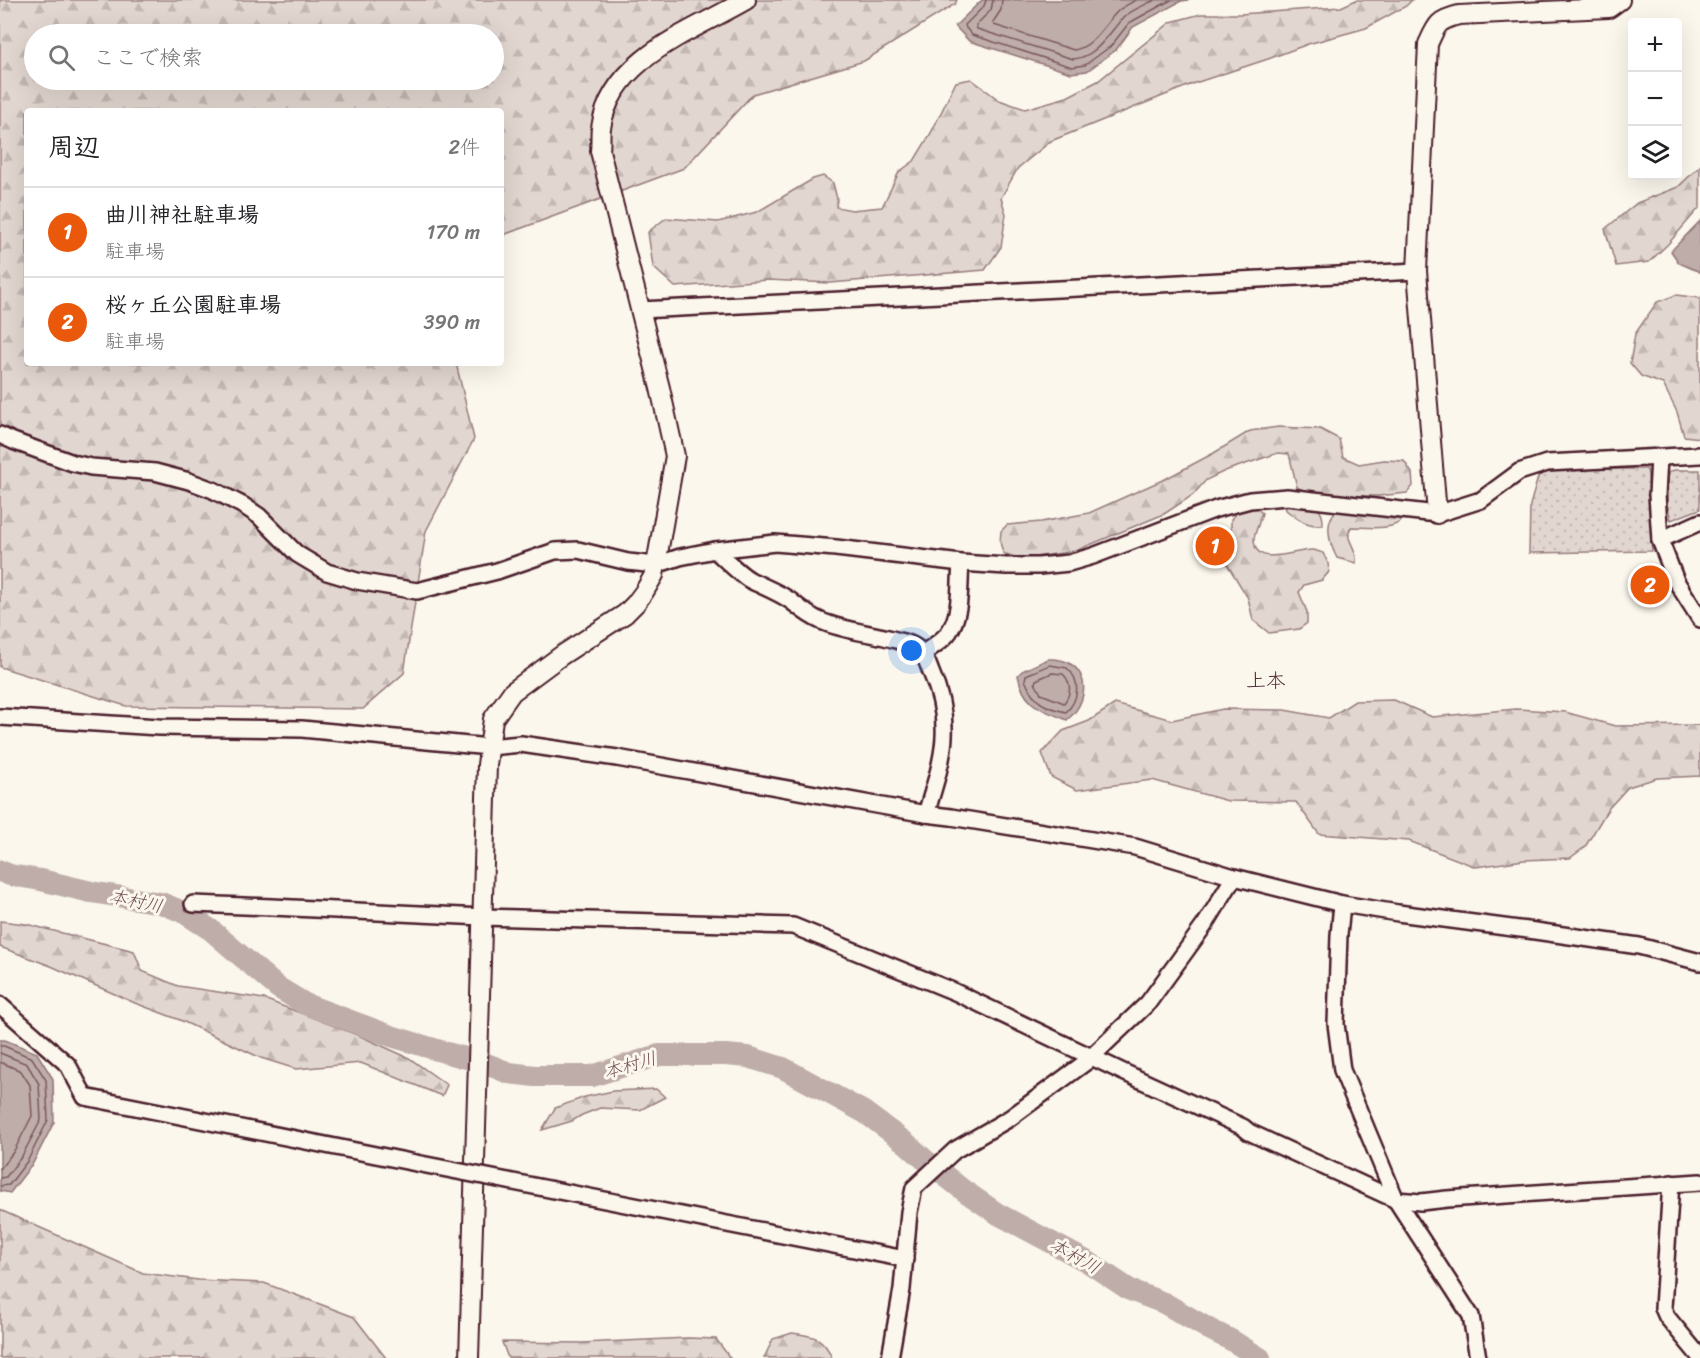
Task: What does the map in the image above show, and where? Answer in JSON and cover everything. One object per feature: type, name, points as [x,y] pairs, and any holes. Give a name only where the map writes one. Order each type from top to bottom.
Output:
[{"type":"street","points":[[469,1358],[487,765],[494,719],[512,692],[562,655],[625,614],[644,592],[656,566],[675,456],[660,387],[600,151],[602,127],[608,104],[618,85],[632,68],[673,40],[746,0]]},
{"type":"street","points":[[1437,514],[1417,271],[1428,44],[1434,30],[1444,19],[1459,15],[1609,8],[1620,0]]},
{"type":"street","points":[[640,310],[1417,271]]},
{"type":"street","points":[[0,435],[73,463],[91,467],[155,472],[189,481],[244,506],[259,516],[297,555],[327,572],[357,581],[417,591],[497,571],[555,551],[578,550],[627,562],[656,566],[680,557],[715,550],[775,543],[961,563],[1028,566],[1070,563],[1216,509],[1250,500],[1287,497],[1437,514],[1481,500],[1519,472],[1547,463],[1700,455]]},
{"type":"street","points":[[1659,457],[1657,495],[1660,540],[1676,582],[1700,619]]},
{"type":"street","points":[[1660,540],[1700,522]]},
{"type":"street","points":[[715,550],[748,579],[791,601],[803,612],[820,621],[914,646],[923,654],[935,680],[945,719],[945,740],[926,814]]},
{"type":"street","points":[[923,654],[948,634],[955,619],[960,593],[961,563]]},
{"type":"street","points":[[0,717],[159,727],[302,729],[489,747],[521,744],[616,758],[926,814],[1135,847],[1234,877],[1342,904],[1639,946],[1700,962]]},
{"type":"street","points":[[891,1358],[914,1188],[955,1150],[1010,1118],[1092,1057],[1149,1003],[1206,923],[1234,877]]},
{"type":"street","points":[[193,904],[483,917],[793,926],[956,992],[1396,1200],[1421,1202],[1700,1182]]},
{"type":"street","points":[[1342,904],[1335,1024],[1342,1070],[1396,1200],[1471,1316],[1478,1358]]},
{"type":"street","points":[[0,1005],[68,1065],[85,1096],[904,1259]]},
{"type":"street","points":[[1671,1183],[1663,1308],[1667,1317],[1700,1357]]},
{"type":"green space","points":[[0,0],[957,0],[955,4],[864,61],[753,94],[684,168],[504,236],[504,108],[24,108],[24,366],[457,366],[474,439],[426,531],[404,673],[363,709],[126,706],[0,667]]},
{"type":"green space","points":[[1356,0],[1412,0],[1406,6],[1366,28],[1308,44],[1195,83],[1051,141],[1018,168],[1001,198],[1006,214],[1001,247],[985,270],[830,283],[768,280],[675,287],[653,267],[648,232],[666,218],[718,222],[757,212],[813,179],[823,176],[833,183],[837,199],[836,207],[852,210],[882,207],[899,172],[914,161],[931,133],[956,82],[971,79],[999,100],[1025,109],[1067,97],[1098,81],[1171,22],[1201,14],[1240,14],[1341,7]]},
{"type":"green space","points":[[1700,166],[1700,207],[1649,262],[1616,266],[1605,229],[1637,203],[1678,187]]},
{"type":"green space","points":[[1676,295],[1700,298],[1700,438],[1684,436],[1677,412],[1663,384],[1641,376],[1630,363],[1635,334],[1657,302]]},
{"type":"green space","points":[[1278,427],[1320,429],[1339,439],[1343,457],[1359,464],[1384,460],[1404,461],[1412,473],[1413,486],[1407,493],[1378,496],[1311,495],[1297,487],[1289,454],[1278,453],[1206,480],[1193,495],[1164,514],[1075,551],[1021,559],[1003,553],[1000,542],[1001,531],[1007,525],[1041,522],[1089,513],[1167,478],[1250,431]]},
{"type":"green space","points":[[1568,469],[1647,469],[1652,551],[1529,553],[1530,505],[1539,474]]},
{"type":"green space","points":[[1674,470],[1700,470],[1700,509],[1671,520],[1667,504],[1668,473]]},
{"type":"green space","points":[[1300,502],[1310,504],[1320,511],[1323,525],[1297,519],[1285,509],[1288,505]]},
{"type":"green space","points":[[1254,506],[1262,513],[1254,540],[1256,549],[1262,554],[1279,556],[1314,550],[1323,553],[1328,563],[1329,572],[1322,580],[1304,585],[1299,592],[1307,612],[1307,623],[1299,629],[1269,633],[1253,620],[1248,598],[1227,564],[1231,519],[1240,509]]},
{"type":"green space","points":[[1341,508],[1401,514],[1402,520],[1386,527],[1351,527],[1349,536],[1356,563],[1337,558],[1330,538],[1331,518]]},
{"type":"green space","points":[[1394,700],[1432,717],[1516,709],[1565,712],[1615,726],[1700,725],[1700,776],[1657,778],[1628,787],[1608,809],[1585,847],[1570,858],[1524,860],[1476,867],[1409,841],[1319,834],[1296,802],[1228,801],[1152,780],[1077,790],[1051,777],[1042,753],[1063,731],[1089,721],[1115,704],[1172,720],[1223,709],[1284,710],[1329,718],[1355,701]]},
{"type":"green space","points":[[0,921],[26,924],[134,951],[142,971],[178,986],[264,999],[360,1036],[409,1058],[447,1085],[442,1096],[361,1063],[296,1069],[261,1058],[180,1020],[0,947]]},
{"type":"green space","points":[[656,1089],[665,1097],[640,1110],[600,1108],[572,1121],[542,1130],[555,1108],[585,1097],[613,1091]]},
{"type":"green space","points":[[0,1210],[143,1273],[198,1280],[264,1283],[354,1317],[386,1358],[0,1358]]},
{"type":"green space","points":[[792,1333],[821,1341],[832,1358],[764,1358],[773,1339]]},
{"type":"green space","points":[[688,1338],[716,1339],[730,1358],[508,1358],[502,1342],[582,1343]]},
{"type":"water","points":[[982,0],[1189,0],[1181,1],[1133,27],[1116,50],[1087,71],[1071,73],[969,41],[955,26]]},
{"type":"water","points":[[1700,221],[1700,272],[1679,263],[1671,251]]},
{"type":"water","points":[[1048,659],[1068,662],[1075,667],[1083,682],[1082,700],[1067,720],[1035,705],[1029,700],[1021,686],[1018,675],[1022,671]]},
{"type":"water","points":[[0,1040],[37,1053],[53,1079],[54,1122],[33,1163],[10,1193],[0,1191]]},
{"type":"waterway","name":"本村川","points":[[0,871],[91,892],[161,903],[183,912],[211,930],[277,987],[305,1004],[391,1036],[484,1063],[509,1073],[535,1076],[592,1076],[659,1055],[748,1057],[783,1068],[864,1112],[963,1190],[998,1214],[1088,1262],[1130,1290],[1164,1303],[1260,1358]]},
{"type":"place","name":"曲川神社駐車場","points":[[1215,546]]},
{"type":"place","name":"桜ヶ丘公園駐車場","points":[[1650,585]]},
{"type":"district","name":"上本","points":[[1266,680]]}]
